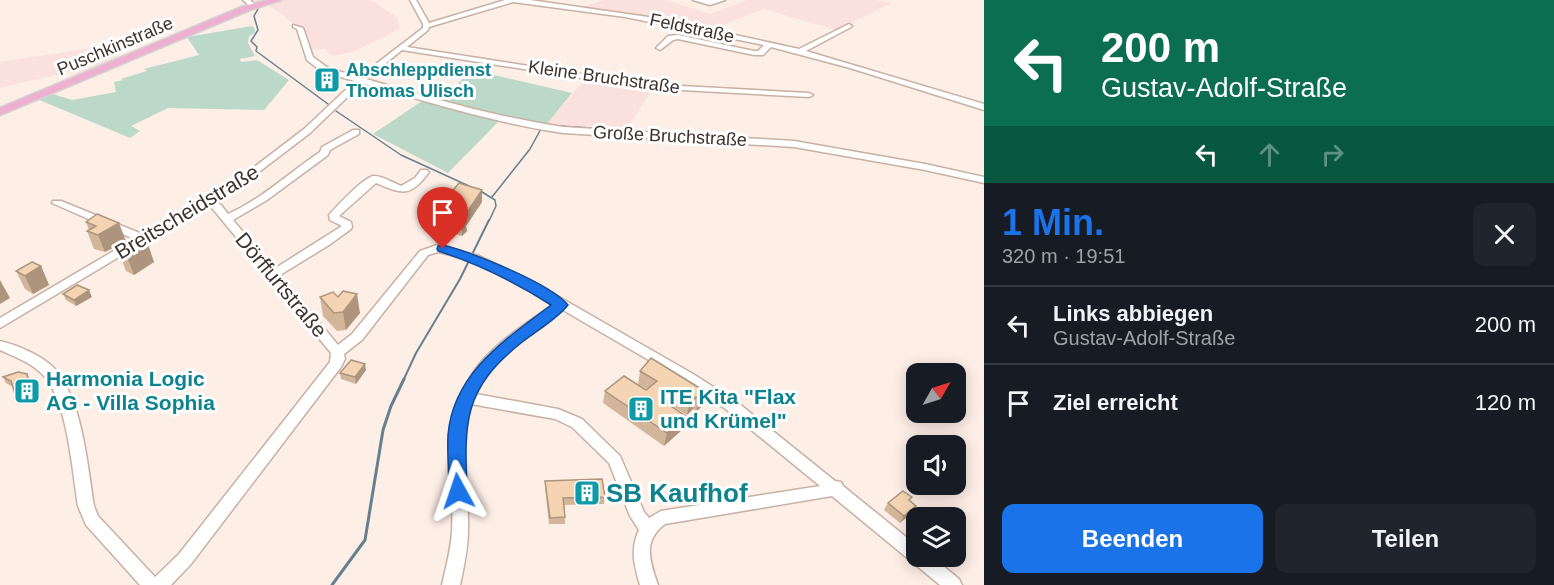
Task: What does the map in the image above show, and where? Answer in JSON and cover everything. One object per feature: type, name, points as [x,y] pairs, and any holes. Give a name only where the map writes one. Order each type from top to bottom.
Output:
[{"type":"main road","name":"Puschkinstraße","points":[[0,112],[253,4],[277,0]]},
{"type":"street","points":[[413,0],[427,26],[513,0]]},
{"type":"street","name":"Feldstraße","points":[[513,0],[654,20],[769,45],[984,107]]},
{"type":"street","points":[[696,0],[710,3],[722,0]]},
{"type":"street","name":"Große Bruchstraße","points":[[295,26],[300,28],[310,58],[315,64],[330,72],[424,99],[542,127],[803,145],[914,164],[984,180]]},
{"type":"street","name":"Breitscheidstraße","points":[[0,324],[252,173],[299,138],[359,81],[427,26]]},
{"type":"street","points":[[799,52],[849,26]]},
{"type":"street","points":[[660,48],[671,38],[678,37],[754,53],[760,53],[769,45]]},
{"type":"street","name":"Kleine Bruchstraße","points":[[401,48],[645,86],[809,95]]},
{"type":"street","name":"Dörffurtstraße","points":[[226,219],[243,211],[301,167],[325,153],[325,149],[356,132]]},
{"type":"street","points":[[272,274],[315,249],[347,226],[334,218],[334,215],[375,179],[402,190],[418,180],[424,172]]},
{"type":"street","name":"Dörffurtstraße","points":[[207,201],[217,207],[337,352]]},
{"type":"street","points":[[57,203],[144,239]]},
{"type":"street","points":[[159,585],[185,559],[333,367],[338,359],[337,352],[357,337],[424,253],[432,249],[443,249],[472,257],[529,285],[653,356],[732,406],[906,547]]},
{"type":"street","points":[[451,585],[460,533],[456,436],[460,413],[466,398],[486,366],[500,352],[561,305]]},
{"type":"street","points":[[0,345],[44,368],[54,377],[67,409],[88,513],[151,585]]},
{"type":"street","points":[[466,398],[558,414],[577,423],[615,460],[638,516],[647,528]]},
{"type":"street","points":[[649,585],[641,556],[642,537],[647,528],[661,518],[825,492],[834,487]]},
{"type":"street","points":[[931,567],[953,585]]},
{"type":"shaded area","points":[[253,0],[371,0],[398,18],[400,29],[353,52],[332,56],[325,49],[312,50],[301,25],[295,25],[264,1],[255,3]]},
{"type":"shaded area","points":[[604,0],[665,0],[710,14],[747,0],[876,0],[892,3],[837,30],[764,9],[710,30],[579,8]]},
{"type":"shaded area","points":[[92,48],[123,58],[79,76],[68,72],[0,88],[0,62]]},
{"type":"shaded area","points":[[586,78],[653,88],[626,130],[546,125]]},
{"type":"green space","points":[[252,26],[255,33],[249,36],[248,43],[255,56],[240,59],[241,62],[257,60],[289,80],[264,110],[168,108],[131,126],[140,131],[130,138],[37,99],[50,93],[72,100],[116,92],[114,82],[147,71],[144,69],[199,55],[187,37]]},
{"type":"green space","points":[[472,70],[572,93],[546,125],[504,116],[448,173],[373,134],[422,101],[441,100]]},
{"type":"building","points":[[459,183],[482,190],[464,217],[466,219],[462,224],[437,216],[442,210],[437,209]]},
{"type":"building","points":[[97,214],[119,223],[98,235],[87,231],[96,226],[86,222]]},
{"type":"building","points":[[137,239],[148,244],[127,257],[119,253],[121,251],[118,250]]},
{"type":"building","points":[[32,262],[41,266],[25,276],[16,271]]},
{"type":"building","points":[[77,285],[89,290],[74,300],[63,294]]},
{"type":"building","points":[[343,291],[357,294],[343,312],[334,313],[320,297],[333,292],[338,297]]},
{"type":"building","points":[[651,358],[706,392],[699,399],[696,397],[690,402],[677,394],[666,403],[686,416],[667,433],[605,391],[624,376],[646,390],[657,381],[640,371]]},
{"type":"building","points":[[351,360],[365,364],[355,377],[340,373]]},
{"type":"building","points":[[18,372],[27,374],[29,382],[34,380],[36,386],[15,394],[11,381],[3,377]]},
{"type":"building","points":[[602,479],[605,497],[563,498],[565,517],[550,518],[545,481]]},
{"type":"building","points":[[903,491],[912,497],[909,500],[916,506],[906,507],[904,516],[888,503]]},
{"type":"waterway","points":[[259,7],[254,16],[258,30],[251,41],[257,47],[256,51],[328,104]]},
{"type":"waterway","points":[[638,83],[659,85]]},
{"type":"waterway","points":[[680,86],[779,91]]},
{"type":"waterway","points":[[336,111],[401,155],[469,186]]},
{"type":"waterway","points":[[559,126],[760,139]]},
{"type":"waterway","points":[[492,197],[530,149],[542,127]]},
{"type":"waterway","points":[[482,192],[495,200],[496,206],[489,221]]},
{"type":"waterway","points":[[403,381],[416,353],[460,279],[489,220]]},
{"type":"waterway","points":[[332,585],[365,540],[383,430],[404,379]]},
{"type":"place","name":"Abschleppdienst Thomas Ulisch","points":[[327,80]]},
{"type":"place","name":"Harmonia Logic AG - Villa Sophia","points":[[27,391]]},
{"type":"place","name":"ITE Kita \"Flax und Krümel\"","points":[[641,409]]},
{"type":"place","name":"SB Kaufhof","points":[[587,493]]},
{"type":"route","points":[[443,249],[475,258],[529,285],[561,305],[500,352],[471,386],[460,413],[456,436],[458,491]]}]
